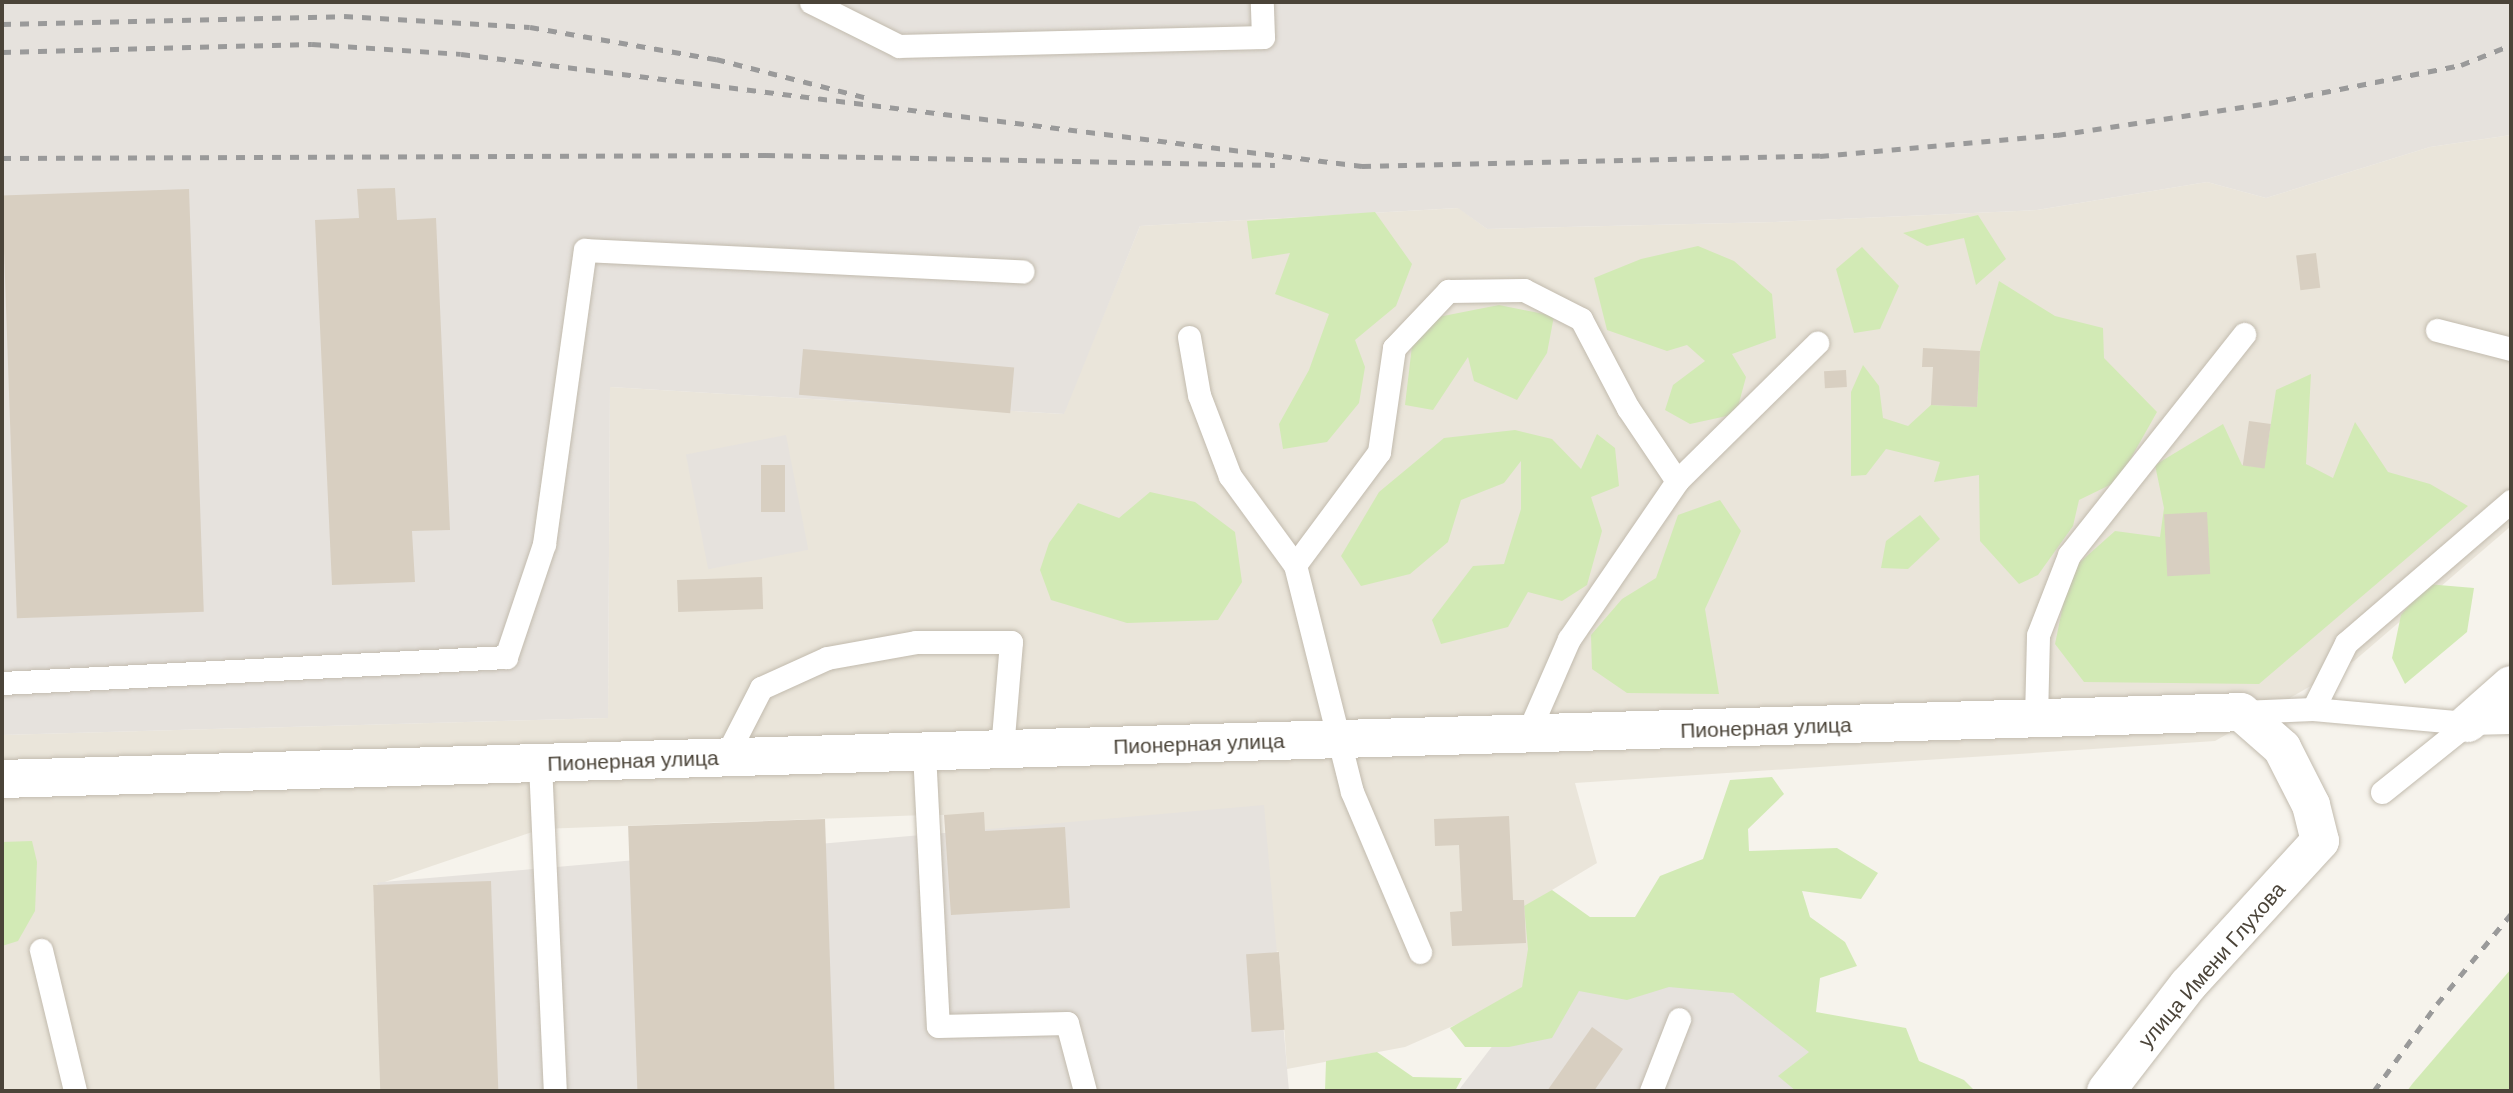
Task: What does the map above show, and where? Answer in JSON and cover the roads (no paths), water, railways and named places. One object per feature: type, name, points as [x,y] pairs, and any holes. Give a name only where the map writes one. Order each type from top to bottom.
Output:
[{"type":"street","points":[[2468,723],[2511,685]]},
{"type":"street","name":"Пионерная улица","points":[[2,779],[2241,712]]},
{"type":"street","name":"улица Имени Глухова","points":[[2106,1091],[2188,985],[2320,841],[2311,805],[2282,748],[2241,712]]},
{"type":"lane","points":[[811,2],[899,47],[1263,37],[1262,2]]},
{"type":"lane","points":[[2,683],[506,657],[544,544],[584,250],[1023,271]]},
{"type":"lane","points":[[1294,565],[1379,452],[1394,348],[1448,291],[1524,290],[1581,319],[1628,408],[1677,481]]},
{"type":"lane","points":[[2437,330],[2511,349]]},
{"type":"lane","points":[[2036,718],[2038,635],[2069,555],[2244,334]]},
{"type":"lane","points":[[1189,337],[1199,394],[1230,476],[1294,565],[1341,740],[1352,792],[1420,952]]},
{"type":"lane","points":[[1527,734],[1569,639],[1677,481],[1817,343]]},
{"type":"lane","points":[[2313,709],[2346,643],[2511,501]]},
{"type":"lane","points":[[725,758],[761,688],[827,659],[916,642],[1011,642],[1002,750]]},
{"type":"lane","points":[[2241,712],[2313,709],[2468,723],[2511,722]]},
{"type":"lane","points":[[2382,792],[2468,723]]},
{"type":"lane","points":[[924,752],[938,1026],[1067,1023],[1085,1091]]},
{"type":"lane","points":[[540,764],[555,1091]]},
{"type":"lane","points":[[41,950],[75,1091]]},
{"type":"lane","points":[[1651,1091],[1679,1019]]},
{"type":"railway","points":[[2,24],[344,16],[530,27],[716,59],[864,97]]},
{"type":"railway","points":[[2,52],[312,44],[461,54],[1362,166],[1820,156],[2057,135],[2269,103],[2461,65],[2511,45]]},
{"type":"railway","points":[[2,158],[766,155],[1275,165]]},
{"type":"railway","points":[[2374,1091],[2437,1004],[2511,914]]}]
